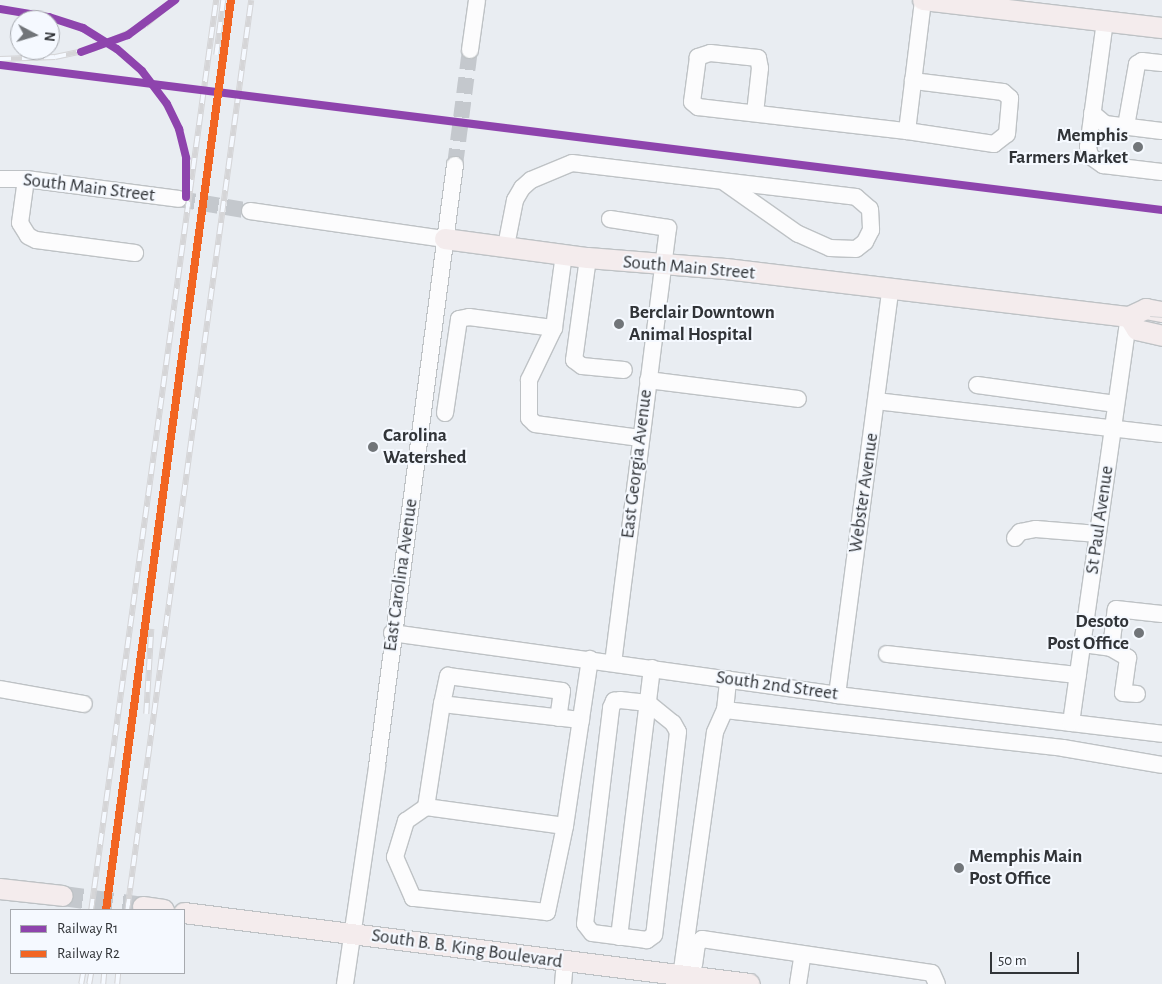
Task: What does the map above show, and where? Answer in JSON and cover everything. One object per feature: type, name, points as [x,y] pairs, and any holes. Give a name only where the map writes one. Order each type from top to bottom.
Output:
[{"type":"main road","points":[[923,0],[1044,6],[1106,21],[1162,28]]},
{"type":"main road","name":"South Main Street","points":[[445,239],[588,258],[663,266],[726,269],[890,291],[1128,318],[1146,309],[1162,312]]},
{"type":"main road","points":[[1128,318],[1137,330],[1162,336]]},
{"type":"main road","points":[[0,889],[63,896]]},
{"type":"main road","points":[[143,908],[154,909]]},
{"type":"main road","name":"South B. B. King Boulevard","points":[[185,913],[695,980],[750,984]]},
{"type":"street","points":[[470,50],[477,0]]},
{"type":"street","points":[[907,131],[923,0]]},
{"type":"street","points":[[1106,21],[1088,147],[1097,162],[1162,172]]},
{"type":"street","points":[[755,113],[760,68],[758,58],[710,53],[698,58],[692,102],[698,107],[907,131],[994,144],[1007,134],[1010,98],[1003,92],[913,81]]},
{"type":"street","points":[[1126,126],[1137,64],[1142,61],[1162,63]]},
{"type":"street","points":[[1092,113],[1105,124],[1162,129]]},
{"type":"street","points":[[506,246],[513,207],[522,188],[531,180],[572,163],[856,196],[870,208],[871,230],[866,242],[856,249],[830,248],[798,234],[724,182]]},
{"type":"street","name":"East Carolina Avenue","points":[[345,984],[377,766],[392,633],[455,165]]},
{"type":"street","name":"South Main Street","points":[[0,179],[26,179],[178,199]]},
{"type":"street","points":[[26,179],[20,223],[28,236],[36,240],[134,253]]},
{"type":"street","name":"South Main Street","points":[[250,211],[445,239]]},
{"type":"street","name":"East Georgia Avenue","points":[[610,219],[668,228],[612,662]]},
{"type":"street","points":[[564,254],[554,328],[529,380],[529,418],[535,424],[640,438]]},
{"type":"street","points":[[588,258],[574,360],[582,366],[624,370]]},
{"type":"street","name":"Webster Avenue","points":[[837,694],[890,291]]},
{"type":"street","points":[[445,413],[459,318],[469,317],[554,328]]},
{"type":"street","name":"St Paul Avenue","points":[[1071,723],[1128,318]]},
{"type":"street","points":[[648,380],[798,400]]},
{"type":"street","points":[[976,384],[1116,404]]},
{"type":"street","points":[[876,401],[1162,434]]},
{"type":"street","points":[[1015,538],[1020,532],[1036,528],[1098,534]]},
{"type":"street","points":[[1111,648],[1116,609],[1162,614]]},
{"type":"street","name":"South 2nd Street","points":[[392,633],[837,694],[1162,734]]},
{"type":"street","points":[[1083,644],[1111,648],[1128,658],[1123,693],[1137,694]]},
{"type":"street","points":[[887,654],[1078,675]]},
{"type":"street","points":[[565,826],[426,807],[406,821],[395,857],[413,898],[547,912],[565,826],[590,659]]},
{"type":"street","points":[[619,937],[652,668]]},
{"type":"street","points":[[426,807],[448,676],[562,691],[558,718]]},
{"type":"street","points":[[695,980],[715,732],[725,710],[728,679]]},
{"type":"street","points":[[0,688],[84,704]]},
{"type":"street","points":[[620,700],[648,704],[673,723],[678,732],[654,935],[647,940],[619,937],[592,933],[585,924],[610,708],[614,701],[620,700]]},
{"type":"street","points":[[442,704],[581,720]]},
{"type":"street","points":[[725,710],[1063,748],[1162,765]]},
{"type":"street","points":[[695,980],[697,944],[702,939],[932,973],[937,984]]},
{"type":"street","points":[[798,984],[803,954]]},
{"type":"street","points":[[562,984],[565,963]]},
{"type":"tunnel","points":[[455,165],[470,50]]},
{"type":"tunnel","points":[[179,199],[250,211]]},
{"type":"tunnel","points":[[63,896],[143,907]]},
{"type":"tram line","points":[[1150,316],[1162,317]]},
{"type":"railway","points":[[0,59],[55,57],[93,49],[145,25],[175,0]]},
{"type":"railway","points":[[91,909],[216,0]]},
{"type":"railway","points":[[216,55],[223,0]]},
{"type":"railway","points":[[106,909],[231,0]]},
{"type":"railway","points":[[127,909],[251,0]]},
{"type":"railway","points":[[0,9],[70,23],[96,35],[130,59],[153,84],[172,114],[184,146],[187,175]]},
{"type":"railway","points":[[146,714],[151,629]]},
{"type":"railway","points":[[81,984],[83,974]]},
{"type":"railway","points":[[89,984],[91,974]]},
{"type":"railway","points":[[103,984],[104,974]]},
{"type":"railway","points":[[117,984],[118,974]]},
{"type":"rail line","name":"R1","points":[[81,52],[128,35],[175,0]]},
{"type":"rail line","name":"R2","points":[[106,909],[231,0]]},
{"type":"rail line","name":"R1","points":[[0,9],[49,17],[83,28],[117,49],[142,71],[167,104],[179,129],[186,158],[186,197]]},
{"type":"rail line","name":"R1","points":[[0,65],[1162,210]]},
{"type":"place","name":"Memphis Farmers Market","points":[[1138,147]]},
{"type":"place","name":"Berclair Downtown Animal Hospital","points":[[619,324]]},
{"type":"place","name":"Carolina Watershed","points":[[373,447]]},
{"type":"place","name":"Desoto Post Office","points":[[1139,633]]},
{"type":"place","name":"Memphis Main Post Office","points":[[959,868]]}]
